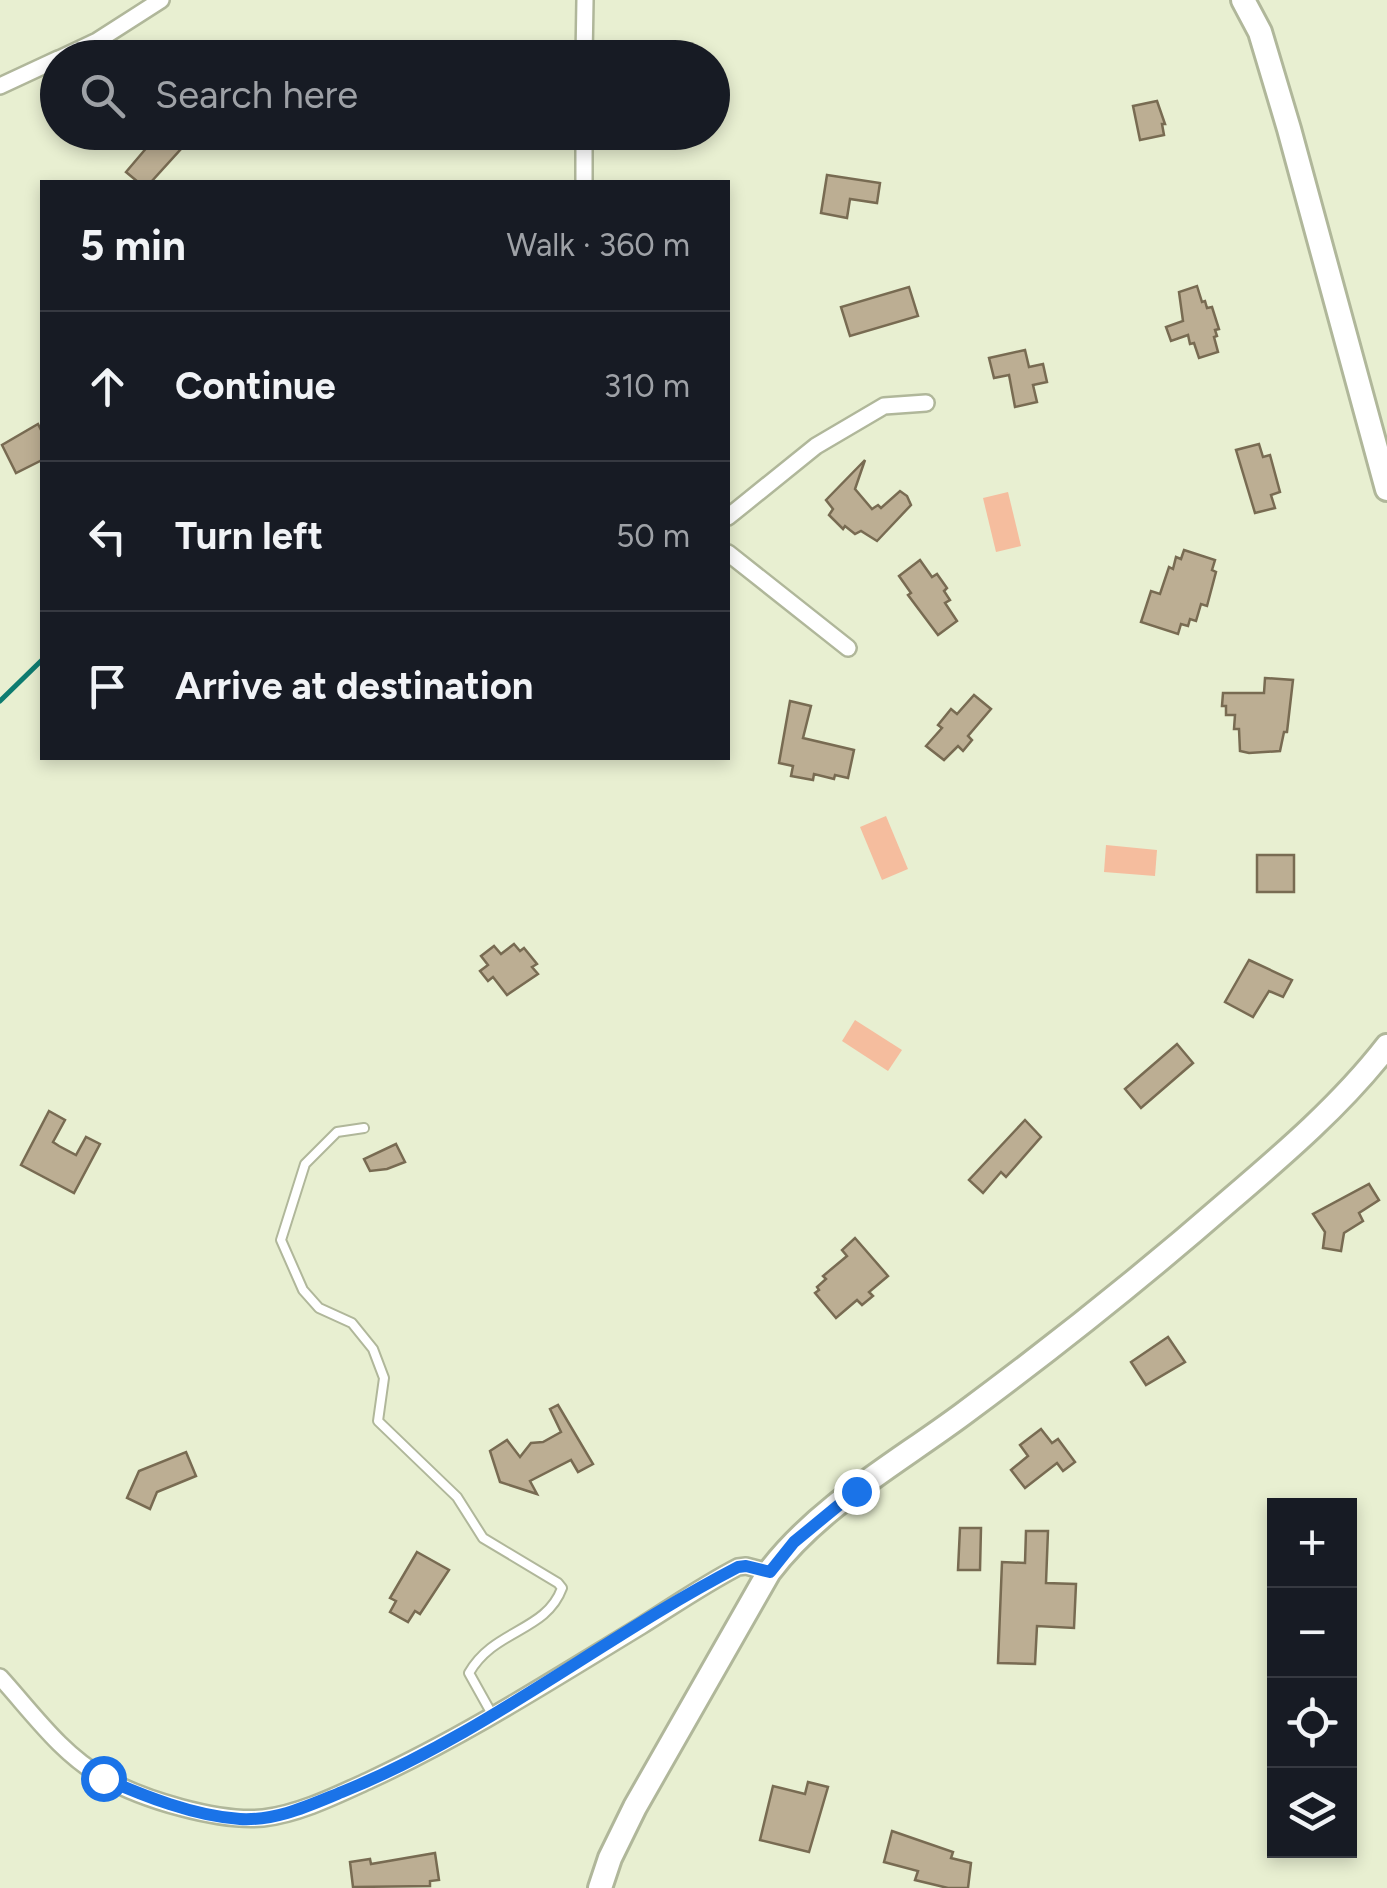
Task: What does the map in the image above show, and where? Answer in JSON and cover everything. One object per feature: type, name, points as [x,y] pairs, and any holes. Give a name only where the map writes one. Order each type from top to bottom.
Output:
[{"type":"main road","points":[[1244,0],[1260,32],[1387,490]]},
{"type":"main road","points":[[1259,0],[1260,32]]},
{"type":"main road","points":[[600,1888],[634,1807],[770,1572],[794,1542],[856,1491],[1042,1356],[1164,1258],[1279,1158],[1387,1046]]},
{"type":"street","points":[[99,40],[160,0]]},
{"type":"street","points":[[584,40],[585,0]]},
{"type":"street","points":[[0,86],[40,67]]},
{"type":"street","points":[[584,150],[584,180]]},
{"type":"street","points":[[730,516],[816,446],[884,406],[926,402]]},
{"type":"street","points":[[730,555],[848,648]]},
{"type":"street","points":[[0,1677],[70,1752],[103,1778],[135,1792],[241,1819],[293,1812],[422,1755],[730,1572],[746,1566],[770,1572]]},
{"type":"lane","points":[[364,1128],[336,1132],[305,1164],[282,1240],[303,1290],[319,1308],[352,1323],[372,1350],[384,1378],[378,1421],[457,1497],[483,1538],[562,1588],[553,1608],[493,1644],[470,1673],[493,1716]]},
{"type":"shaded area","points":[[1008,492],[1021,546],[996,552],[983,498]]},
{"type":"shaded area","points":[[886,816],[908,869],[882,880],[860,827]]},
{"type":"shaded area","points":[[1106,845],[1157,850],[1155,876],[1104,872]]},
{"type":"shaded area","points":[[855,1020],[902,1050],[888,1071],[842,1041]]},
{"type":"building","points":[[1157,101],[1165,124],[1164,135],[1140,140],[1133,106]]},
{"type":"building","points":[[145,150],[180,150],[153,180],[136,180],[126,172]]},
{"type":"building","points":[[827,175],[880,183],[877,203],[850,199],[847,218],[821,213]]},
{"type":"building","points":[[1197,286],[1202,302],[1207,308],[1212,307],[1219,329],[1214,337],[1218,352],[1199,358],[1188,335],[1171,341],[1166,327],[1183,321],[1179,292]]},
{"type":"building","points":[[909,287],[918,316],[850,336],[841,307]]},
{"type":"building","points":[[1025,350],[1029,367],[1043,364],[1047,382],[1033,385],[1037,402],[1015,407],[1009,375],[994,378],[989,358]]},
{"type":"building","points":[[38,424],[40,461],[16,473],[2,445]]},
{"type":"building","points":[[1259,444],[1263,457],[1270,455],[1280,492],[1271,495],[1275,508],[1255,513],[1236,450]]},
{"type":"building","points":[[865,460],[855,489],[872,509],[878,505],[881,508],[900,491],[911,505],[877,541],[861,531],[855,534],[845,526],[843,529],[829,515],[833,509],[826,500]]},
{"type":"building","points":[[1184,550],[1215,560],[1212,570],[1216,572],[1207,606],[1201,604],[1196,621],[1190,619],[1188,626],[1181,624],[1178,634],[1141,622],[1151,591],[1160,594],[1169,567],[1173,569],[1176,557],[1181,559]]},
{"type":"building","points":[[920,560],[932,577],[937,574],[947,588],[944,591],[950,600],[945,603],[957,621],[938,635],[899,576]]},
{"type":"building","points":[[1265,678],[1293,680],[1287,732],[1280,751],[1240,751],[1235,715],[1226,715],[1223,693],[1264,693]]},
{"type":"building","points":[[974,695],[991,709],[968,736],[972,740],[963,751],[958,746],[944,760],[926,746],[942,728],[938,725],[951,709],[957,714]]},
{"type":"building","points":[[790,701],[811,706],[803,738],[854,750],[848,778],[814,774],[813,780],[791,776],[793,766],[779,763]]},
{"type":"building","points":[[1257,855],[1294,855],[1294,892],[1257,892]]},
{"type":"building","points":[[514,944],[520,951],[524,948],[537,964],[532,967],[538,974],[507,995],[493,977],[488,981],[480,971],[488,965],[481,956],[494,946],[501,954]]},
{"type":"building","points":[[1249,960],[1292,980],[1283,997],[1269,991],[1253,1017],[1225,1002]]},
{"type":"building","points":[[1177,1044],[1193,1063],[1141,1108],[1125,1089]]},
{"type":"building","points":[[49,1111],[65,1120],[53,1142],[59,1146],[76,1155],[86,1137],[100,1144],[74,1193],[21,1165]]},
{"type":"building","points":[[1025,1120],[1041,1137],[1006,1177],[1001,1172],[983,1193],[969,1180]]},
{"type":"building","points":[[396,1144],[405,1162],[370,1171],[364,1159]]},
{"type":"building","points":[[1369,1184],[1379,1200],[1359,1213],[1363,1221],[1344,1233],[1341,1251],[1323,1248],[1325,1232],[1313,1214]]},
{"type":"building","points":[[855,1238],[888,1276],[869,1292],[873,1296],[862,1305],[857,1300],[836,1318],[815,1293],[826,1279],[823,1276],[847,1256],[842,1250]]},
{"type":"building","points":[[1168,1337],[1185,1362],[1146,1385],[1131,1362]]},
{"type":"building","points":[[558,1405],[593,1464],[578,1472],[571,1460],[530,1481],[537,1494],[500,1482],[490,1451],[507,1440],[520,1457],[531,1443],[543,1442],[561,1432],[550,1409]]},
{"type":"building","points":[[1041,1429],[1052,1443],[1058,1439],[1075,1462],[1063,1471],[1057,1463],[1025,1488],[1011,1470],[1028,1456],[1020,1445]]},
{"type":"building","points":[[186,1452],[196,1476],[157,1492],[150,1509],[127,1498],[139,1471]]},
{"type":"building","points":[[960,1528],[981,1528],[980,1570],[958,1570]]},
{"type":"building","points":[[1026,1531],[1048,1531],[1046,1583],[1076,1584],[1074,1628],[1037,1626],[1035,1664],[998,1663],[1002,1562],[1025,1563]]},
{"type":"building","points":[[417,1552],[449,1570],[420,1614],[415,1611],[408,1622],[390,1612],[396,1601],[390,1598]]},
{"type":"building","points":[[808,1782],[828,1787],[809,1852],[760,1840],[773,1786],[805,1794]]},
{"type":"building","points":[[892,1831],[953,1852],[951,1858],[971,1863],[968,1888],[915,1880],[918,1871],[884,1862]]},
{"type":"building","points":[[435,1853],[439,1880],[430,1881],[430,1886],[353,1887],[350,1862],[370,1859],[371,1864]]},
{"type":"waterway","points":[[0,701],[40,662]]},
{"type":"route","points":[[103,1778],[135,1792],[215,1815],[241,1819],[293,1812],[464,1733],[738,1567],[770,1572],[794,1542],[856,1491]]}]
